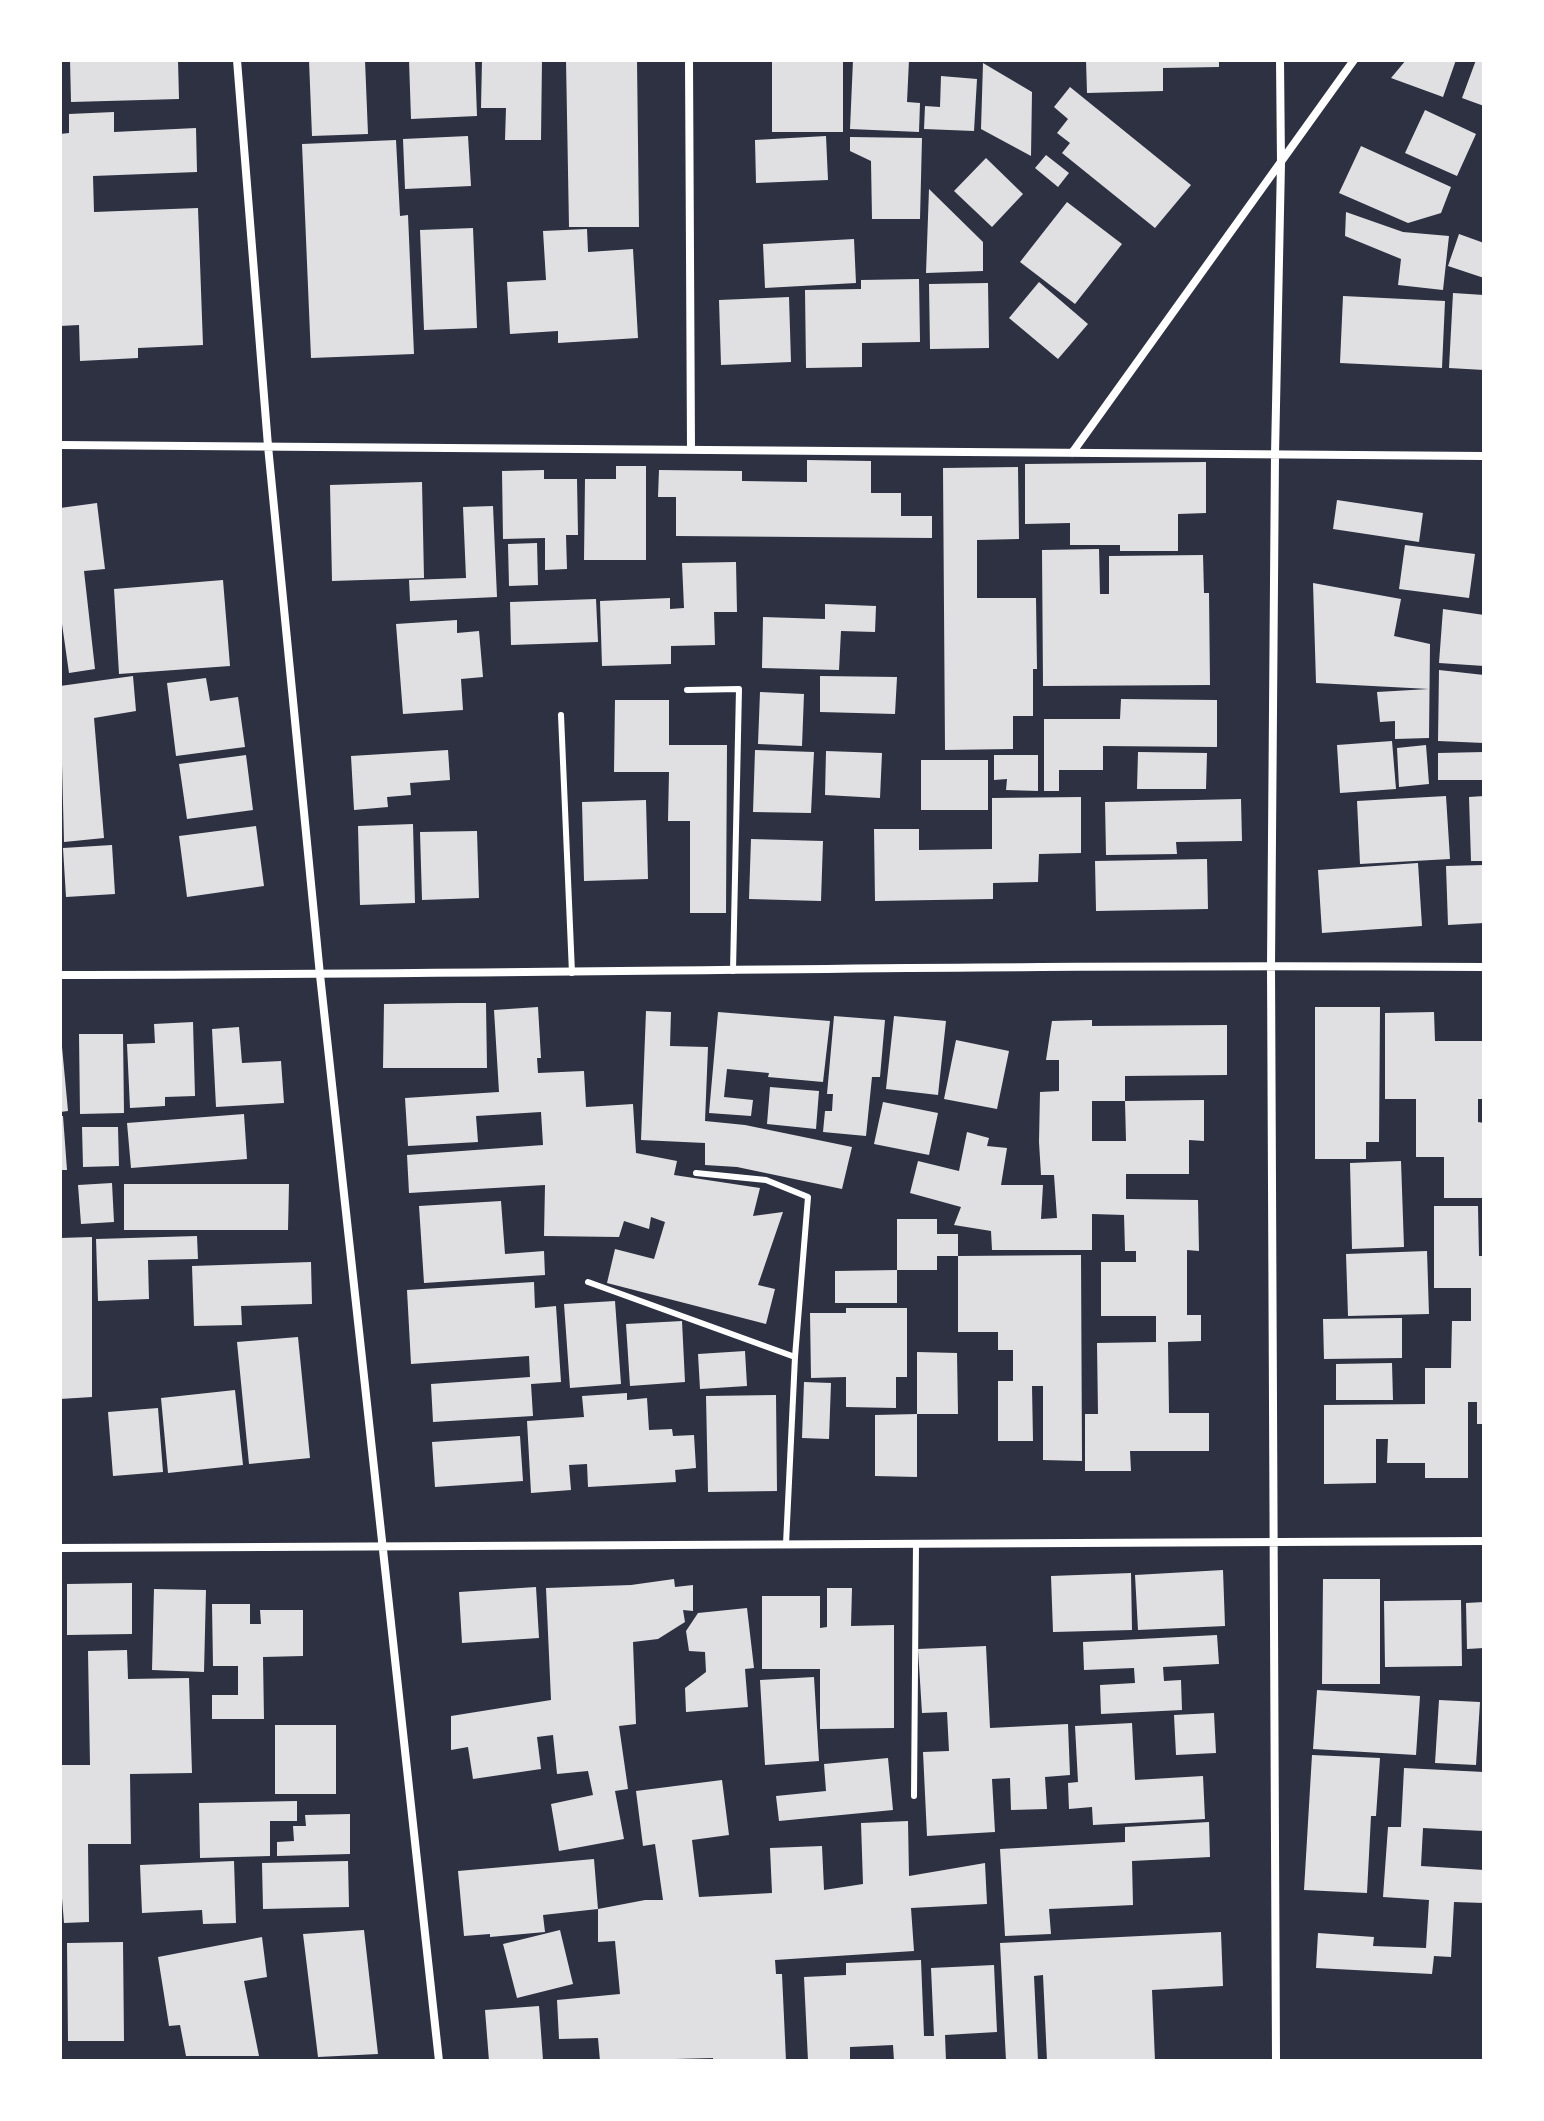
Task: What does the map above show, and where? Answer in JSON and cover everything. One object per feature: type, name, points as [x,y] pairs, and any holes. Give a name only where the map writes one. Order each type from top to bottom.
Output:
[{"type":"street","points":[[237,60],[268,446],[320,975],[439,2061]]},
{"type":"street","points":[[689,60],[691,450]]},
{"type":"street","points":[[1276,2061],[1271,966],[1280,60]]},
{"type":"street","points":[[1072,453],[1354,60]]},
{"type":"street","points":[[60,445],[1484,456]]},
{"type":"street","points":[[60,975],[1484,967]]},
{"type":"street","points":[[60,1548],[1484,1541]]},
{"type":"lane","points":[[687,690],[739,689],[733,971]]},
{"type":"lane","points":[[561,715],[572,973]]},
{"type":"lane","points":[[696,1173],[766,1180],[808,1197],[795,1357],[786,1544]]},
{"type":"lane","points":[[588,1282],[795,1357]]},
{"type":"lane","points":[[914,1796],[916,1543]]},
{"type":"building","points":[[70,60],[178,60],[179,99],[71,102]]},
{"type":"building","points":[[309,60],[365,60],[368,134],[312,136]]},
{"type":"building","points":[[409,60],[475,60],[477,116],[411,119]]},
{"type":"building","points":[[482,60],[542,60],[541,140],[505,140],[506,108],[481,108]]},
{"type":"building","points":[[566,60],[637,60],[639,227],[569,227]]},
{"type":"building","points":[[772,60],[843,60],[843,132],[772,132]]},
{"type":"building","points":[[853,60],[909,60],[907,102],[920,103],[919,132],[850,129]]},
{"type":"building","points":[[1086,60],[1219,60],[1219,67],[1163,68],[1163,91],[1087,93]]},
{"type":"building","points":[[1406,60],[1456,60],[1443,97],[1391,78]]},
{"type":"building","points":[[1476,60],[1484,60],[1484,106],[1462,98]]},
{"type":"building","points":[[983,63],[1032,92],[1031,156],[981,129]]},
{"type":"building","points":[[941,76],[977,79],[974,131],[924,129],[925,106],[940,107]]},
{"type":"building","points":[[1070,87],[1191,185],[1155,228],[1062,153],[1070,143],[1057,133],[1068,119],[1054,107]]},
{"type":"building","points":[[1425,110],[1476,134],[1457,176],[1405,153]]},
{"type":"building","points":[[114,112],[114,132],[196,128],[197,172],[93,176],[94,212],[198,208],[203,345],[138,348],[138,358],[80,361],[79,325],[60,326],[60,134],[69,133],[69,114]]},
{"type":"building","points":[[468,136],[471,186],[405,189],[403,139]]},
{"type":"building","points":[[826,136],[828,180],[756,183],[755,140]]},
{"type":"building","points":[[850,137],[922,138],[920,219],[872,219],[871,161],[850,151]]},
{"type":"building","points":[[396,140],[400,216],[408,215],[414,354],[311,358],[302,144]]},
{"type":"building","points":[[1361,146],[1451,187],[1441,213],[1408,223],[1339,193]]},
{"type":"building","points":[[1046,155],[1069,173],[1058,187],[1035,168]]},
{"type":"building","points":[[986,158],[1023,194],[992,227],[954,191]]},
{"type":"building","points":[[929,189],[983,242],[983,271],[926,273]]},
{"type":"building","points":[[1067,202],[1122,244],[1075,304],[1020,262]]},
{"type":"building","points":[[1346,212],[1403,232],[1449,236],[1443,290],[1398,285],[1401,259],[1345,236]]},
{"type":"building","points":[[473,228],[477,328],[424,330],[420,230]]},
{"type":"building","points":[[587,229],[588,252],[633,249],[638,338],[558,343],[558,331],[510,334],[507,282],[546,280],[543,231]]},
{"type":"building","points":[[1459,234],[1484,243],[1484,278],[1448,266]]},
{"type":"building","points":[[854,239],[856,283],[765,288],[763,244]]},
{"type":"building","points":[[919,279],[920,342],[862,343],[862,367],[806,368],[805,290],[861,289],[861,280]]},
{"type":"building","points":[[1039,282],[1088,324],[1058,359],[1009,318]]},
{"type":"building","points":[[988,283],[989,348],[930,349],[929,284]]},
{"type":"building","points":[[1453,293],[1484,295],[1484,370],[1449,368]]},
{"type":"building","points":[[1343,296],[1445,301],[1442,368],[1340,363]]},
{"type":"building","points":[[789,297],[791,362],[721,365],[719,300]]},
{"type":"building","points":[[807,460],[871,461],[871,493],[901,493],[901,516],[932,516],[932,538],[676,536],[676,497],[658,497],[659,470],[742,471],[742,481],[807,482]]},
{"type":"building","points":[[1206,462],[1206,513],[1178,514],[1178,551],[1120,551],[1120,545],[1070,545],[1070,523],[1025,524],[1025,464]]},
{"type":"building","points":[[616,466],[646,466],[646,560],[584,560],[585,479],[616,479]]},
{"type":"building","points":[[1018,467],[1019,539],[977,540],[977,598],[1036,598],[1037,669],[1033,669],[1033,716],[1013,716],[1013,749],[945,750],[943,468]]},
{"type":"building","points":[[544,470],[544,479],[577,479],[578,535],[566,535],[567,569],[545,570],[545,538],[503,539],[502,471]]},
{"type":"building","points":[[422,482],[424,578],[332,581],[330,485]]},
{"type":"building","points":[[1337,500],[1423,513],[1419,542],[1333,529]]},
{"type":"building","points":[[97,503],[105,569],[84,571],[95,669],[69,673],[60,610],[60,508]]},
{"type":"building","points":[[493,506],[497,597],[410,601],[409,580],[466,578],[463,507]]},
{"type":"building","points":[[537,543],[538,585],[509,586],[508,544]]},
{"type":"building","points":[[1405,545],[1475,554],[1469,598],[1399,589]]},
{"type":"building","points":[[1099,549],[1100,594],[1109,594],[1109,556],[1203,555],[1204,593],[1209,593],[1210,685],[1043,686],[1042,550]]},
{"type":"building","points":[[736,562],[737,612],[714,612],[715,645],[671,646],[671,664],[602,666],[600,601],[670,598],[670,609],[684,608],[682,563]]},
{"type":"building","points":[[223,580],[230,666],[119,674],[114,589]]},
{"type":"building","points":[[1313,583],[1401,599],[1394,636],[1430,644],[1429,738],[1395,739],[1395,721],[1380,722],[1377,692],[1429,689],[1316,683]]},
{"type":"building","points":[[596,599],[598,642],[511,645],[510,602]]},
{"type":"building","points":[[825,604],[876,606],[875,632],[841,631],[839,670],[762,668],[763,617],[825,619]]},
{"type":"building","points":[[1443,609],[1484,615],[1484,666],[1439,663]]},
{"type":"building","points":[[457,620],[457,633],[479,631],[483,677],[461,679],[463,710],[403,714],[396,624]]},
{"type":"building","points":[[1439,670],[1484,675],[1484,743],[1438,741]]},
{"type":"building","points":[[133,676],[136,711],[94,718],[104,838],[64,842],[60,686]]},
{"type":"building","points":[[820,676],[897,677],[895,714],[820,712]]},
{"type":"building","points":[[206,678],[210,701],[238,697],[245,747],[176,756],[167,683]]},
{"type":"building","points":[[760,692],[804,694],[802,746],[758,744]]},
{"type":"building","points":[[1121,699],[1217,700],[1217,747],[1103,746],[1103,770],[1059,770],[1059,791],[1044,791],[1044,719],[1120,719]]},
{"type":"building","points":[[615,700],[669,700],[669,745],[727,745],[726,913],[690,913],[690,821],[668,821],[669,772],[614,772]]},
{"type":"building","points":[[1392,741],[1396,789],[1340,793],[1337,745]]},
{"type":"building","points":[[1426,745],[1429,784],[1399,787],[1397,748]]},
{"type":"building","points":[[448,750],[450,780],[410,783],[411,795],[387,797],[388,807],[354,810],[351,756]]},
{"type":"building","points":[[755,750],[814,752],[811,813],[753,812]]},
{"type":"building","points":[[826,751],[882,753],[880,798],[825,795]]},
{"type":"building","points":[[1138,752],[1207,753],[1206,789],[1137,789]]},
{"type":"building","points":[[1484,752],[1484,780],[1438,780],[1438,753]]},
{"type":"building","points":[[246,755],[253,810],[187,819],[179,764]]},
{"type":"building","points":[[994,755],[1038,755],[1038,791],[1006,790],[1007,779],[994,780]]},
{"type":"building","points":[[921,760],[988,760],[988,810],[921,810]]},
{"type":"building","points":[[1446,796],[1450,859],[1360,864],[1357,801]]},
{"type":"building","points":[[1484,796],[1484,861],[1471,861],[1469,797]]},
{"type":"building","points":[[1081,797],[1081,853],[1039,854],[1038,882],[993,883],[993,899],[875,901],[874,829],[919,829],[919,850],[992,849],[992,798]]},
{"type":"building","points":[[1241,799],[1242,841],[1176,842],[1177,854],[1106,855],[1105,802]]},
{"type":"building","points":[[646,800],[648,879],[584,881],[582,802]]},
{"type":"building","points":[[413,824],[415,903],[360,905],[358,826]]},
{"type":"building","points":[[256,826],[264,886],[187,897],[179,836]]},
{"type":"building","points":[[477,831],[479,898],[422,900],[420,832]]},
{"type":"building","points":[[751,839],[823,841],[821,901],[749,899]]},
{"type":"building","points":[[112,845],[115,894],[66,897],[63,848]]},
{"type":"building","points":[[1207,859],[1208,909],[1096,911],[1095,861]]},
{"type":"building","points":[[1418,863],[1422,926],[1322,933],[1318,870]]},
{"type":"building","points":[[1484,865],[1484,923],[1448,925],[1446,866]]},
{"type":"building","points":[[486,1003],[487,1068],[383,1068],[384,1004]]},
{"type":"building","points":[[538,1007],[541,1058],[537,1058],[538,1073],[584,1071],[586,1107],[633,1104],[636,1153],[677,1161],[674,1175],[760,1188],[753,1216],[783,1212],[758,1285],[775,1289],[766,1324],[607,1283],[615,1249],[654,1259],[665,1222],[651,1217],[649,1229],[624,1221],[619,1237],[544,1236],[545,1185],[409,1193],[407,1155],[543,1145],[541,1112],[476,1116],[478,1142],[408,1146],[405,1098],[499,1092],[494,1010]]},
{"type":"building","points":[[1315,1007],[1380,1007],[1379,1142],[1366,1142],[1366,1159],[1315,1159]]},
{"type":"building","points":[[646,1011],[671,1012],[670,1046],[708,1047],[705,1121],[745,1125],[852,1147],[842,1189],[737,1167],[705,1165],[705,1143],[641,1140]]},
{"type":"building","points":[[718,1012],[830,1021],[823,1082],[768,1077],[769,1073],[727,1069],[724,1097],[753,1100],[751,1116],[709,1113]]},
{"type":"building","points":[[1434,1012],[1435,1041],[1484,1041],[1484,1099],[1478,1099],[1478,1122],[1484,1123],[1484,1198],[1444,1198],[1444,1157],[1416,1157],[1416,1099],[1385,1099],[1385,1013]]},
{"type":"building","points":[[834,1016],[885,1020],[880,1077],[872,1077],[866,1136],[823,1132],[825,1111],[832,1111],[833,1094],[827,1094]]},
{"type":"building","points":[[894,1016],[946,1021],[938,1095],[886,1089]]},
{"type":"building","points":[[1092,1020],[1092,1026],[1227,1025],[1227,1075],[1125,1076],[1125,1101],[1204,1100],[1204,1141],[1189,1140],[1189,1174],[1126,1174],[1126,1199],[1198,1200],[1199,1251],[1187,1250],[1187,1315],[1201,1315],[1201,1341],[1168,1342],[1169,1413],[1209,1413],[1209,1451],[1130,1451],[1131,1471],[1085,1471],[1085,1414],[1098,1414],[1097,1343],[1156,1342],[1156,1316],[1101,1316],[1101,1262],[1136,1262],[1136,1251],[1125,1251],[1124,1215],[1092,1214],[1092,1250],[992,1250],[991,1231],[954,1225],[961,1207],[910,1193],[918,1161],[959,1171],[967,1132],[989,1138],[987,1146],[1007,1148],[1001,1185],[1043,1185],[1041,1219],[1057,1218],[1054,1175],[1041,1175],[1039,1142],[1040,1092],[1059,1091],[1059,1060],[1046,1060],[1052,1021]],"holes":[[[1092,1101],[1125,1101],[1126,1141],[1092,1141]]]},
{"type":"building","points":[[193,1022],[195,1096],[165,1097],[165,1106],[130,1108],[127,1044],[155,1043],[154,1024]]},
{"type":"building","points":[[239,1027],[242,1063],[281,1061],[284,1103],[216,1107],[212,1029]]},
{"type":"building","points":[[79,1034],[123,1034],[124,1113],[80,1114]]},
{"type":"building","points":[[956,1040],[1009,1051],[997,1109],[944,1099]]},
{"type":"building","points":[[60,1048],[68,1111],[60,1112]]},
{"type":"building","points":[[770,1087],[819,1091],[816,1129],[767,1124]]},
{"type":"building","points":[[883,1102],[938,1113],[929,1155],[874,1144]]},
{"type":"building","points":[[244,1114],[247,1159],[131,1168],[127,1123]]},
{"type":"building","points":[[60,1116],[63,1116],[67,1170],[60,1170]]},
{"type":"building","points":[[82,1127],[118,1127],[119,1166],[83,1167]]},
{"type":"building","points":[[1401,1161],[1404,1247],[1352,1249],[1350,1163]]},
{"type":"building","points":[[112,1183],[114,1222],[81,1224],[78,1185]]},
{"type":"building","points":[[124,1184],[289,1184],[288,1230],[124,1230]]},
{"type":"building","points":[[501,1201],[505,1254],[544,1251],[545,1275],[424,1283],[419,1206]]},
{"type":"building","points":[[1434,1206],[1478,1206],[1479,1256],[1484,1256],[1484,1424],[1477,1424],[1477,1402],[1468,1402],[1468,1478],[1425,1478],[1425,1463],[1387,1463],[1388,1439],[1376,1439],[1376,1483],[1324,1484],[1324,1405],[1425,1404],[1425,1368],[1451,1368],[1452,1321],[1471,1321],[1471,1288],[1434,1288]]},
{"type":"building","points":[[897,1219],[937,1219],[937,1234],[958,1234],[958,1256],[937,1256],[937,1270],[897,1270]]},
{"type":"building","points":[[197,1236],[198,1259],[148,1260],[149,1299],[98,1301],[96,1239]]},
{"type":"building","points":[[92,1237],[92,1397],[60,1399],[60,1238]]},
{"type":"building","points":[[1427,1251],[1429,1314],[1348,1316],[1346,1254]]},
{"type":"building","points":[[1081,1255],[1082,1461],[1043,1460],[1043,1386],[1032,1386],[1033,1441],[998,1441],[998,1381],[1013,1381],[1013,1350],[998,1350],[998,1332],[958,1332],[958,1256]]},
{"type":"building","points":[[311,1262],[312,1304],[241,1306],[242,1325],[194,1326],[192,1266]]},
{"type":"building","points":[[897,1270],[897,1303],[835,1303],[835,1271]]},
{"type":"building","points":[[534,1282],[535,1308],[556,1306],[561,1382],[531,1384],[533,1416],[433,1422],[431,1384],[530,1377],[529,1356],[411,1364],[407,1290]]},
{"type":"building","points":[[615,1301],[621,1384],[570,1388],[564,1304]]},
{"type":"building","points":[[846,1308],[907,1308],[907,1377],[896,1377],[896,1408],[846,1407],[846,1377],[811,1378],[810,1313],[846,1313]]},
{"type":"building","points":[[1402,1318],[1402,1358],[1324,1359],[1323,1319]]},
{"type":"building","points":[[682,1321],[685,1382],[630,1386],[626,1324]]},
{"type":"building","points":[[298,1337],[310,1458],[249,1464],[237,1342]]},
{"type":"building","points":[[745,1351],[747,1386],[700,1389],[698,1354]]},
{"type":"building","points":[[917,1352],[957,1353],[958,1414],[917,1414]]},
{"type":"building","points":[[1392,1363],[1393,1400],[1336,1400],[1336,1364]]},
{"type":"building","points":[[804,1382],[831,1383],[829,1439],[802,1438]]},
{"type":"building","points":[[235,1390],[243,1465],[168,1473],[161,1398]]},
{"type":"building","points":[[627,1393],[627,1400],[647,1398],[649,1430],[672,1429],[673,1436],[694,1435],[696,1468],[675,1470],[676,1482],[588,1487],[587,1464],[569,1465],[571,1490],[531,1493],[527,1421],[584,1417],[582,1396]]},
{"type":"building","points":[[776,1395],[777,1491],[708,1492],[706,1396]]},
{"type":"building","points":[[158,1408],[163,1472],[113,1476],[108,1412]]},
{"type":"building","points":[[917,1414],[917,1477],[875,1476],[875,1415]]},
{"type":"building","points":[[520,1436],[523,1481],[435,1487],[432,1442]]},
{"type":"building","points":[[1223,1570],[1225,1626],[1138,1630],[1135,1575]]},
{"type":"building","points":[[1131,1573],[1132,1630],[1053,1632],[1051,1576]]},
{"type":"building","points":[[674,1579],[675,1587],[693,1585],[693,1611],[683,1610],[685,1622],[658,1639],[633,1642],[636,1724],[619,1726],[628,1789],[615,1791],[624,1839],[559,1851],[551,1804],[593,1795],[588,1771],[557,1774],[553,1735],[537,1737],[541,1769],[473,1779],[468,1747],[451,1750],[451,1716],[551,1700],[546,1588],[631,1585]]},
{"type":"building","points":[[1323,1579],[1380,1579],[1380,1684],[1322,1684]]},
{"type":"building","points":[[132,1583],[132,1634],[67,1635],[67,1584]]},
{"type":"building","points":[[536,1587],[539,1638],[462,1643],[459,1592]]},
{"type":"building","points":[[827,1588],[852,1588],[851,1626],[894,1625],[894,1728],[820,1729],[820,1669],[762,1669],[762,1596],[820,1596],[820,1628],[827,1627]]},
{"type":"building","points":[[154,1589],[206,1590],[204,1672],[152,1670]]},
{"type":"building","points":[[1461,1600],[1462,1666],[1385,1667],[1384,1601]]},
{"type":"building","points":[[1484,1602],[1484,1648],[1467,1649],[1466,1603]]},
{"type":"building","points":[[212,1604],[250,1604],[250,1624],[261,1624],[260,1610],[303,1610],[303,1656],[263,1657],[264,1719],[212,1719],[212,1695],[238,1695],[238,1666],[213,1666]]},
{"type":"building","points":[[747,1608],[754,1668],[745,1669],[748,1707],[686,1712],[685,1688],[706,1672],[705,1652],[689,1651],[686,1631],[698,1613]]},
{"type":"building","points":[[1217,1635],[1219,1664],[1163,1667],[1164,1681],[1181,1680],[1182,1710],[1101,1714],[1100,1685],[1135,1683],[1134,1668],[1084,1670],[1083,1642]]},
{"type":"building","points":[[986,1646],[990,1728],[1068,1724],[1070,1775],[1045,1777],[1047,1809],[1011,1810],[1010,1778],[992,1779],[995,1832],[927,1836],[923,1752],[949,1751],[947,1712],[922,1713],[918,1649]]},
{"type":"building","points":[[127,1650],[128,1679],[189,1678],[192,1773],[130,1774],[131,1844],[88,1844],[89,1922],[64,1923],[60,1874],[60,1765],[90,1765],[88,1651]]},
{"type":"building","points":[[814,1677],[819,1761],[765,1765],[760,1680]]},
{"type":"building","points":[[1317,1690],[1420,1696],[1416,1755],[1313,1749]]},
{"type":"building","points":[[1439,1700],[1480,1702],[1476,1765],[1435,1763]]},
{"type":"building","points":[[1214,1713],[1216,1753],[1176,1755],[1174,1715]]},
{"type":"building","points":[[1132,1723],[1135,1780],[1203,1776],[1205,1819],[1093,1825],[1092,1807],[1069,1809],[1068,1783],[1078,1782],[1075,1726]]},
{"type":"building","points":[[275,1725],[336,1725],[336,1794],[275,1794]]},
{"type":"building","points":[[1312,1755],[1380,1758],[1376,1816],[1371,1816],[1367,1893],[1304,1890]]},
{"type":"building","points":[[888,1758],[893,1810],[779,1821],[776,1796],[826,1791],[824,1764]]},
{"type":"building","points":[[1404,1768],[1484,1772],[1484,1831],[1423,1828],[1421,1866],[1484,1870],[1484,1903],[1454,1902],[1451,1957],[1434,1956],[1432,1974],[1316,1968],[1318,1933],[1374,1937],[1373,1946],[1426,1948],[1429,1900],[1383,1897],[1388,1827],[1401,1827]]},
{"type":"building","points":[[722,1780],[729,1835],[692,1840],[699,1897],[772,1893],[770,1848],[822,1846],[824,1890],[863,1884],[861,1823],[908,1821],[909,1876],[985,1863],[987,1904],[911,1908],[914,1951],[775,1960],[776,1974],[782,1974],[786,2061],[713,2061],[713,2058],[600,2061],[598,2038],[559,2039],[557,2000],[620,1994],[615,1941],[598,1942],[598,1909],[645,1900],[663,1900],[655,1844],[643,1846],[636,1791]]},
{"type":"building","points":[[297,1801],[297,1821],[270,1821],[270,1856],[200,1858],[199,1803]]},
{"type":"building","points":[[350,1814],[350,1854],[277,1856],[277,1842],[294,1841],[293,1826],[306,1826],[305,1815]]},
{"type":"building","points":[[1209,1822],[1210,1857],[1132,1861],[1133,1905],[1049,1909],[1051,1934],[1005,1936],[1000,1849],[1125,1842],[1125,1827]]},
{"type":"building","points":[[594,1859],[598,1909],[543,1915],[545,1932],[464,1936],[458,1871]]},
{"type":"building","points":[[234,1861],[236,1923],[203,1924],[202,1910],[142,1913],[140,1865]]},
{"type":"building","points":[[348,1861],[349,1907],[263,1909],[262,1863]]},
{"type":"building","points":[[364,1930],[378,2054],[318,2057],[303,1934]]},
{"type":"building","points":[[560,1930],[573,1984],[517,1998],[503,1944]]},
{"type":"building","points":[[1221,1932],[1223,1986],[1152,1990],[1155,2061],[1047,2061],[1043,1975],[1034,1976],[1038,2061],[1006,2061],[1000,1943]]},
{"type":"building","points":[[262,1937],[267,1977],[244,1981],[259,2056],[186,2056],[180,2025],[169,2026],[158,1957]]},
{"type":"building","points":[[123,1942],[124,2041],[68,2041],[67,1943]]},
{"type":"building","points":[[921,1960],[924,2036],[934,2036],[931,1968],[994,1965],[997,2032],[945,2035],[946,2061],[894,2061],[893,2045],[850,2047],[850,2061],[808,2061],[804,1977],[846,1975],[846,1963]]},
{"type":"building","points":[[539,2006],[543,2060],[489,2061],[485,2010]]}]
